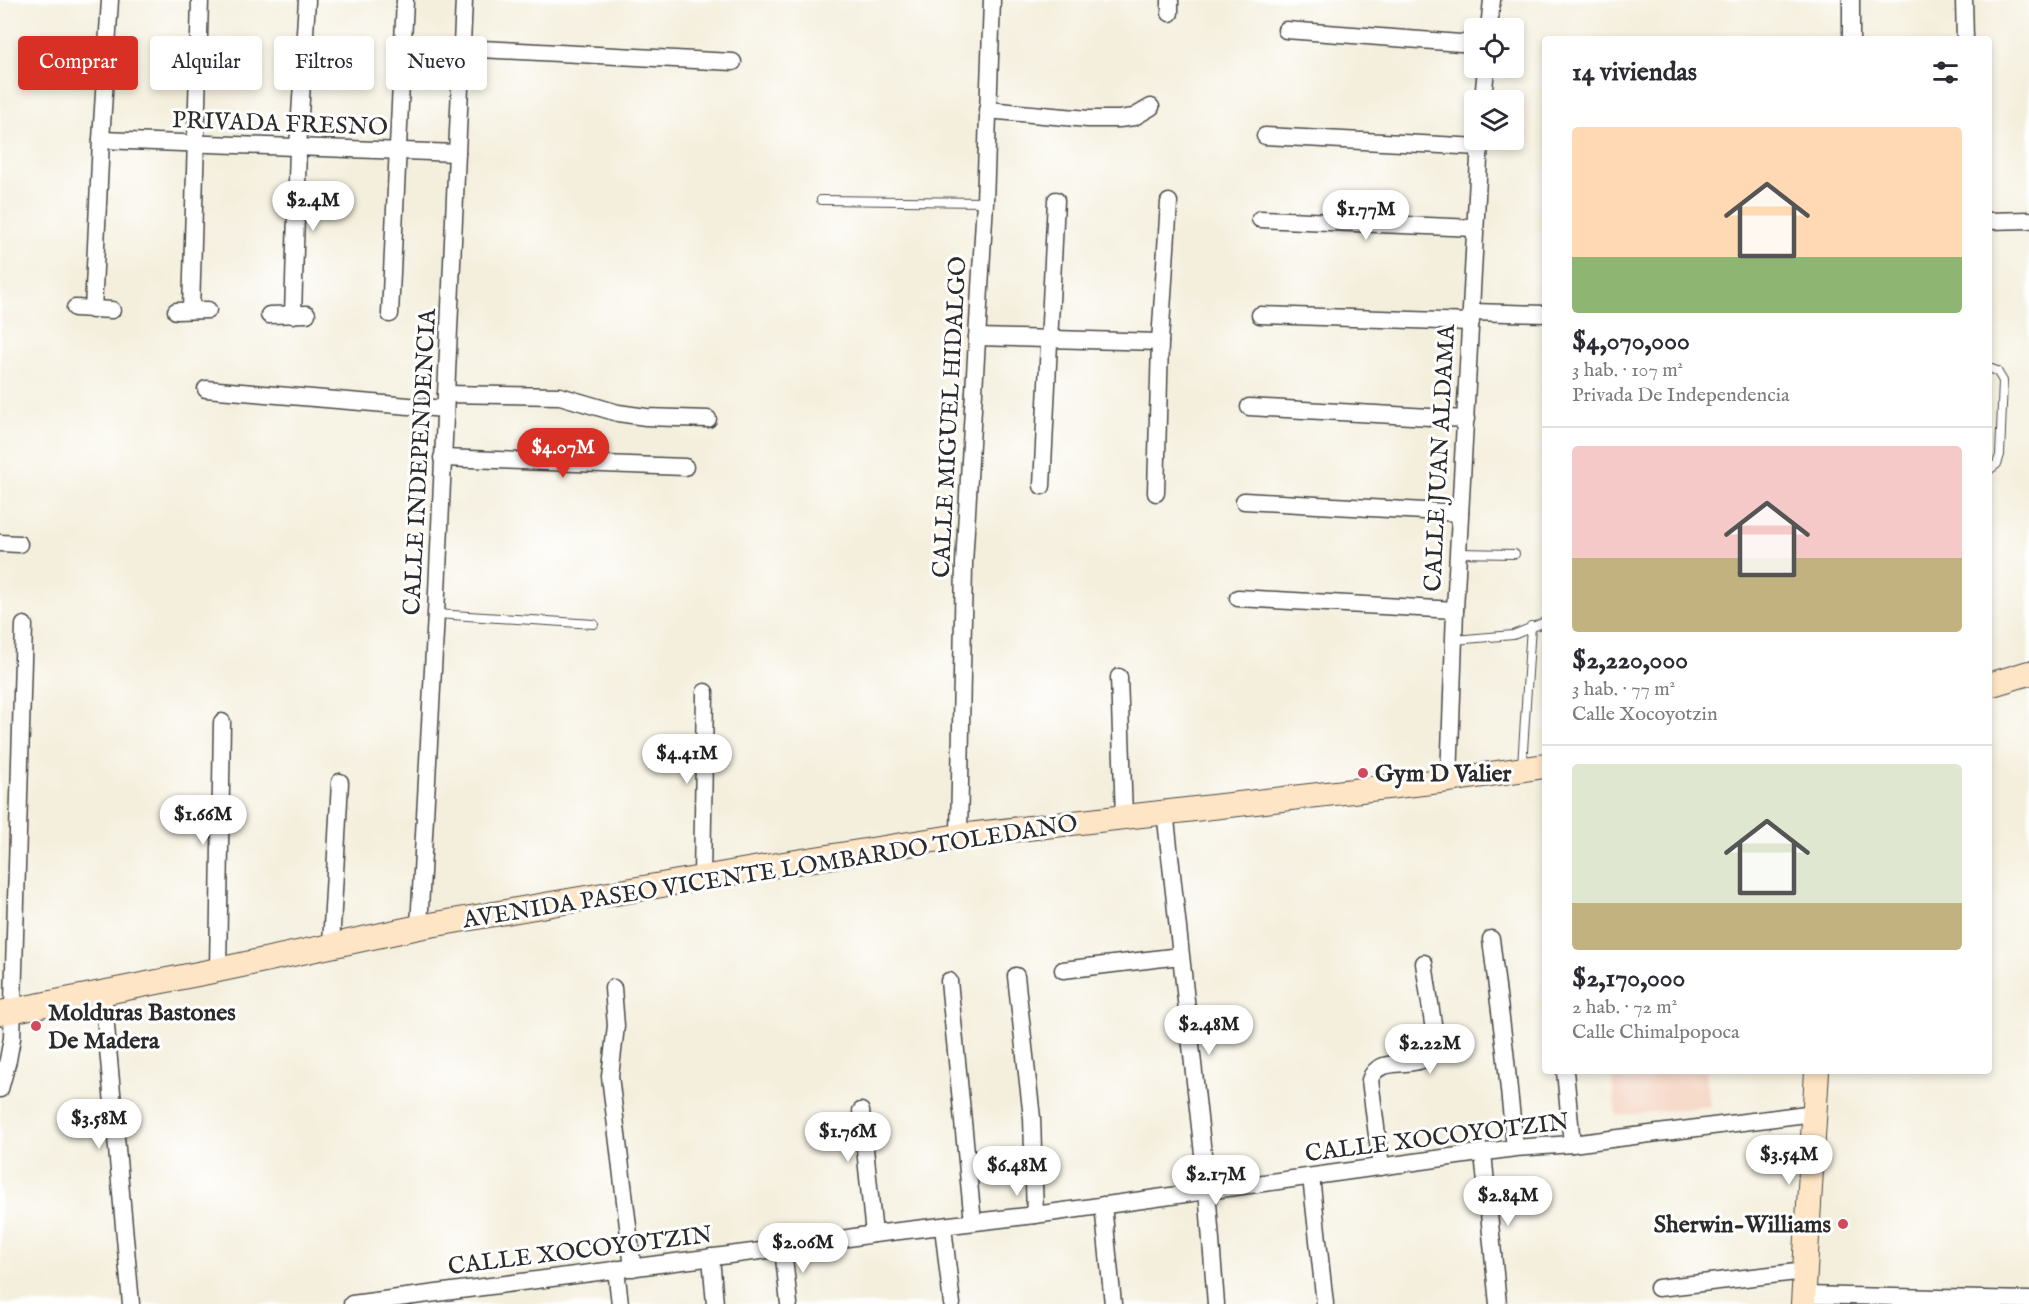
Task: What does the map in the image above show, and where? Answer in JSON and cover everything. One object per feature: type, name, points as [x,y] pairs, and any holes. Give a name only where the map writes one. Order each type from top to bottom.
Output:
[{"type":"main road","points":[[1992,684],[2029,673]]},
{"type":"main road","name":"AVENIDA PASEO VICENTE LOMBARDO TOLEDANO","points":[[6,1011],[218,970],[420,927],[959,837],[1165,811],[1449,780],[1533,768]]},
{"type":"main road","points":[[1804,1290],[1817,1074]]},
{"type":"street","points":[[93,310],[110,0]]},
{"type":"street","points":[[200,0],[195,143],[184,311],[208,310]]},
{"type":"street","points":[[269,315],[300,315],[298,148],[306,0]]},
{"type":"street","points":[[390,314],[405,0]]},
{"type":"street","name":"CALLE INDEPENDENCIA","points":[[462,36],[464,0]]},
{"type":"street","name":"CALLE MIGUEL HIDALGO","points":[[959,837],[964,564],[985,202],[992,0]]},
{"type":"street","points":[[1490,18],[1492,0]]},
{"type":"street","points":[[1851,0],[1851,36]]},
{"type":"street","points":[[1964,0],[1965,36]]},
{"type":"street","points":[[1286,30],[1464,43]]},
{"type":"street","points":[[487,49],[733,62]]},
{"type":"street","name":"CALLE INDEPENDENCIA","points":[[420,927],[459,90]]},
{"type":"street","points":[[987,110],[1088,119],[1119,119],[1134,117],[1151,106]]},
{"type":"street","points":[[1265,136],[1464,142]]},
{"type":"street","name":"PRIVADA FRESNO","points":[[101,140],[457,153]]},
{"type":"street","name":"CALLE JUAN ALDAMA","points":[[1449,780],[1457,554],[1480,150]]},
{"type":"street","points":[[1042,486],[1056,200]]},
{"type":"street","points":[[1156,493],[1160,342],[1169,202]]},
{"type":"street","points":[[1260,219],[1475,228]]},
{"type":"street","points":[[1992,221],[2029,220]]},
{"type":"street","points":[[75,308],[112,310]]},
{"type":"street","points":[[1260,315],[1472,317],[1542,314]]},
{"type":"street","points":[[977,337],[1160,342]]},
{"type":"street","points":[[206,389],[445,401],[560,396],[618,413],[646,417],[708,419]]},
{"type":"street","points":[[1249,407],[1466,419]]},
{"type":"street","points":[[442,458],[685,467]]},
{"type":"street","points":[[1244,501],[1460,513]]},
{"type":"street","points":[[0,543],[19,544]]},
{"type":"street","points":[[1238,598],[1455,610]]},
{"type":"street","points":[[0,1089],[8,1060],[6,1011],[24,625]]},
{"type":"street","points":[[1119,677],[1125,816]]},
{"type":"street","points":[[702,879],[705,692]]},
{"type":"street","points":[[218,970],[222,723]]},
{"type":"street","points":[[331,945],[340,782]]},
{"type":"street","points":[[1165,811],[1207,1190],[1216,1304]]},
{"type":"street","points":[[1491,939],[1515,1148]]},
{"type":"street","points":[[1063,970],[1180,956]]},
{"type":"street","points":[[1381,1167],[1370,1080],[1372,1072],[1379,1067],[1419,1060],[1430,1056],[1435,1049],[1424,963]]},
{"type":"street","points":[[1016,976],[1032,1118],[1035,1215]]},
{"type":"street","points":[[949,981],[974,1222]]},
{"type":"street","points":[[613,988],[616,1026],[610,1076],[624,1268],[620,1304]]},
{"type":"street","points":[[103,993],[131,1304]]},
{"type":"street","points":[[1565,1074],[1572,1144]]},
{"type":"street","points":[[861,1111],[873,1234]]},
{"type":"street","name":"CALLE XOCOYOTZIN","points":[[352,1304],[783,1248],[873,1234],[1035,1215],[1515,1148],[1572,1144],[1814,1113]]},
{"type":"street","points":[[1483,1153],[1498,1304]]},
{"type":"street","points":[[1311,1177],[1325,1304]]},
{"type":"street","points":[[1103,1205],[1113,1304]]},
{"type":"street","points":[[944,1227],[952,1304]]},
{"type":"street","points":[[783,1248],[789,1304]]},
{"type":"street","points":[[711,1257],[715,1304]]},
{"type":"street","points":[[1658,1288],[1804,1290],[2029,1299]]},
{"type":"lane","points":[[821,200],[985,202]]},
{"type":"lane","points":[[1992,369],[1997,371],[2003,381],[2000,455],[1992,467]]},
{"type":"lane","points":[[1457,554],[1515,554]]},
{"type":"lane","points":[[436,614],[594,624]]},
{"type":"lane","points":[[1453,640],[1513,635],[1542,623]]},
{"type":"lane","points":[[1531,626],[1533,768]]},
{"type":"shaded area","points":[[1611,1074],[1706,1074],[1710,1106],[1616,1116]]},
{"type":"place","name":"Gym D Valier","points":[[1363,773]]},
{"type":"place","name":"Molduras Bastones De Madera","points":[[36,1026]]},
{"type":"place","name":"Sherwin-Williams","points":[[1843,1224]]}]
